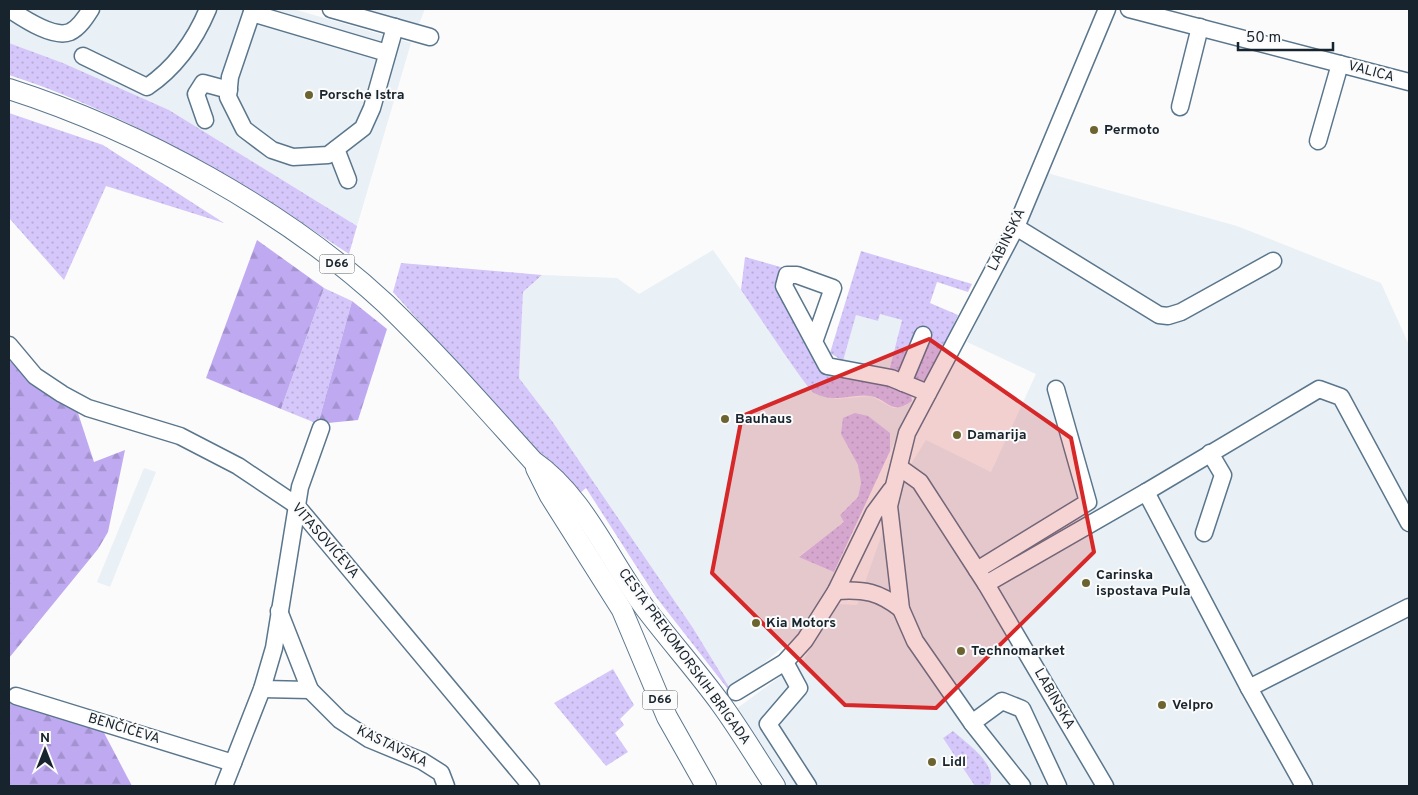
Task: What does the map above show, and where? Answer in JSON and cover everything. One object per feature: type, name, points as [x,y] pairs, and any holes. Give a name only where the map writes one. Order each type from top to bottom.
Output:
[{"type":"main road","name":"CESTA PREKOMORSKIH BRIGADA","points":[[9,89],[98,122],[192,168],[324,252],[385,304],[457,375],[533,461],[560,485],[585,518],[645,608],[722,706],[775,786]]},
{"type":"main road","name":"CESTA PREKOMORSKIH BRIGADA","points":[[533,461],[550,496],[622,610],[667,717],[706,786]]},
{"type":"street","points":[[9,9],[44,30],[68,34],[76,29],[91,9]]},
{"type":"street","points":[[83,56],[147,87],[162,77],[185,50],[208,9]]},
{"type":"street","points":[[331,9],[430,37]]},
{"type":"street","name":"LABINSKA","points":[[1021,786],[972,723],[915,642],[901,609],[890,506],[907,433],[1016,227],[1107,9]]},
{"type":"street","name":"VALICA","points":[[1129,9],[1409,82]]},
{"type":"street","points":[[387,52],[253,11],[230,77],[228,97],[244,129],[272,150],[293,157],[328,155],[363,128],[372,108],[395,27]]},
{"type":"street","points":[[1180,107],[1200,27]]},
{"type":"street","points":[[1318,141],[1340,64]]},
{"type":"street","points":[[205,120],[196,94],[204,83],[229,90]]},
{"type":"street","points":[[336,149],[348,180]]},
{"type":"street","points":[[1016,227],[1159,315],[1168,316],[1181,312],[1273,260]]},
{"type":"street","points":[[903,383],[923,336]]},
{"type":"street","points":[[814,342],[827,366],[891,378],[928,393]]},
{"type":"street","name":"VITASOVIĆEVA","points":[[9,345],[34,376],[62,394],[88,408],[180,436],[238,466],[296,505],[531,786]]},
{"type":"street","points":[[977,570],[1088,502],[1056,389]]},
{"type":"street","points":[[986,584],[1319,389],[1341,397],[1409,523]]},
{"type":"street","points":[[224,786],[262,689],[274,648],[296,505],[300,487],[321,428]]},
{"type":"street","points":[[1204,533],[1222,475],[1210,453]]},
{"type":"street","name":"LABINSKA","points":[[899,467],[920,482],[986,584],[1104,786]]},
{"type":"street","points":[[736,692],[785,662],[805,640],[836,591],[874,513],[894,486]]},
{"type":"street","points":[[1146,492],[1249,688],[1304,786]]},
{"type":"street","points":[[836,591],[856,589],[883,595],[901,609]]},
{"type":"street","points":[[1249,688],[1409,607]]},
{"type":"street","points":[[262,689],[310,690],[280,611]]},
{"type":"street","points":[[785,662],[799,688],[768,724],[808,786]]},
{"type":"street","name":"KASTAVSKA","points":[[310,690],[340,720],[369,739],[422,761],[441,773],[446,786]]},
{"type":"street","name":"BENČIĆEVA","points":[[16,696],[233,763]]},
{"type":"street","points":[[972,723],[1002,701],[1022,709],[1058,786]]},
{"type":"highlighted area","points":[[929,339],[1071,438],[1094,552],[936,708],[845,705],[712,573],[742,416]]},
{"type":"shaded area","points":[[9,9],[293,9],[411,43],[357,226],[169,110],[63,63],[9,43]]},
{"type":"shaded area","points":[[359,9],[425,9],[418,26]]},
{"type":"shaded area","points":[[9,43],[63,63],[169,110],[357,226],[349,254],[227,177],[142,130],[55,91],[9,75]]},
{"type":"shaded area","points":[[9,113],[103,145],[224,223],[106,186],[64,280],[9,218]]},
{"type":"shaded area","points":[[1047,173],[1237,226],[1381,283],[1409,345],[1409,786],[787,786],[732,712],[804,659],[837,604],[857,605],[901,480],[926,440],[991,472],[1036,374],[967,342]]},
{"type":"shaded area","points":[[713,250],[813,392],[837,399],[871,396],[893,408],[905,406],[912,401],[887,459],[890,451],[841,434],[858,465],[861,483],[858,497],[840,515],[845,522],[799,556],[834,572],[824,596],[798,634],[755,671],[729,687],[693,628],[552,421],[519,378],[523,292],[542,275],[617,278],[639,294]]},
{"type":"shaded area","points":[[861,251],[972,284],[968,292],[937,282],[930,303],[958,315],[926,385],[892,371],[890,367],[902,320],[880,314],[878,321],[856,315],[843,361],[830,353]]},
{"type":"shaded area","points":[[745,257],[784,268],[825,372],[904,388],[911,395],[912,401],[895,407],[871,396],[830,398],[814,393],[790,362],[741,290]]},
{"type":"shaded area","points":[[401,263],[542,275],[523,292],[519,378],[552,421],[693,628],[729,687],[727,688],[656,597],[586,488],[579,494],[546,463],[393,292]]},
{"type":"shaded area","points":[[324,288],[352,301],[318,424],[281,409]]},
{"type":"shaded area","points":[[880,313],[902,320],[890,366],[892,371],[843,361],[856,315],[878,321]]},
{"type":"shaded area","points":[[855,413],[868,416],[890,433],[890,451],[834,572],[799,557],[844,522],[840,515],[858,497],[861,483],[858,465],[841,434],[843,418]]},
{"type":"shaded area","points":[[144,468],[156,472],[110,587],[97,582]]},
{"type":"shaded area","points":[[613,669],[634,705],[620,719],[624,725],[615,733],[628,752],[606,766],[554,703]]},
{"type":"shaded area","points":[[953,731],[973,748],[986,763],[990,770],[989,786],[975,786],[943,738]]},
{"type":"green space","points":[[257,240],[324,288],[281,409],[206,378]]},
{"type":"green space","points":[[352,301],[387,329],[358,420],[318,424]]},
{"type":"green space","points":[[9,360],[29,381],[77,410],[94,462],[125,450],[108,532],[98,549],[9,658]]},
{"type":"green space","points":[[9,698],[101,727],[132,786],[9,786]]},
{"type":"place","name":"Porsche Istra","points":[[309,95]]},
{"type":"place","name":"Permoto","points":[[1094,130]]},
{"type":"place","name":"Bauhaus","points":[[725,419]]},
{"type":"place","name":"Damarija","points":[[957,435]]},
{"type":"place","name":"Carinska ispostava Pula","points":[[1086,583]]},
{"type":"place","name":"Kia Motors","points":[[756,623]]},
{"type":"place","name":"Technomarket","points":[[961,651]]},
{"type":"place","name":"Velpro","points":[[1162,705]]},
{"type":"place","name":"Lidl","points":[[932,762]]}]
